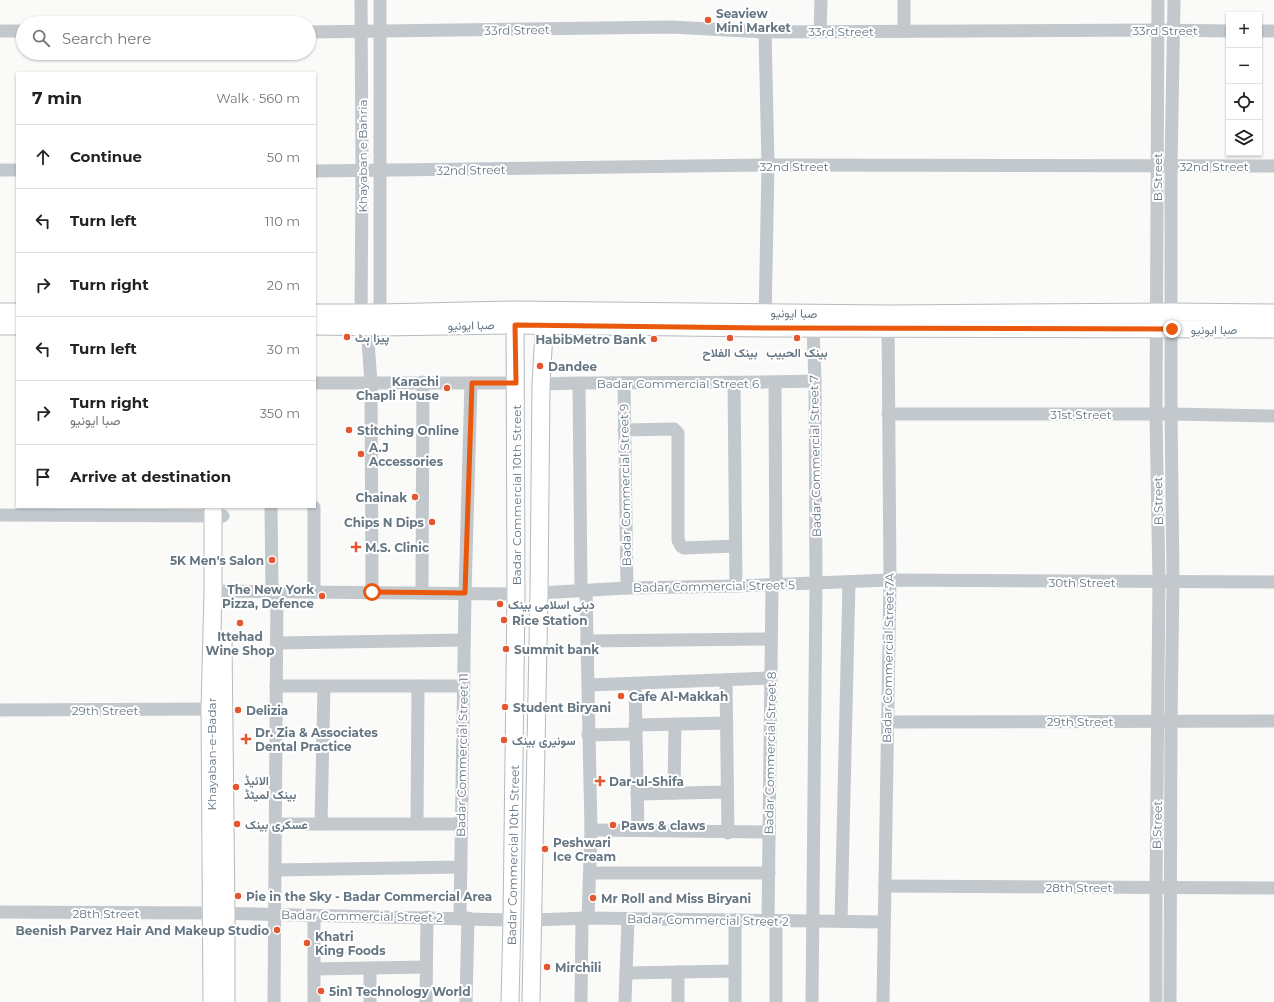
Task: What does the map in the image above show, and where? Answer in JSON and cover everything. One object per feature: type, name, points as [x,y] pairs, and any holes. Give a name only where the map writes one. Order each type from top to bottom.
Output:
[{"type":"main road","points":[[0,312],[16,312]]},
{"type":"main road","name":"صبا ایونیو","points":[[316,313],[370,321]]},
{"type":"main road","name":"صبا ایونیو","points":[[316,326],[370,321],[515,317],[888,321],[1165,321],[1274,313]]},
{"type":"main road","name":"Badar Commercial 10th Street","points":[[510,1002],[516,594],[515,317]]},
{"type":"main road","name":"Badar Commercial 10th Street","points":[[531,1002],[539,593],[541,384],[545,318]]},
{"type":"main road","name":"صبا ایونیو","points":[[765,320],[813,328],[888,321]]},
{"type":"main road","name":"صبا ایونیو","points":[[1165,321],[1274,329]]},
{"type":"main road","points":[[0,326],[16,326]]},
{"type":"main road","name":"Khayaban-e-Badar","points":[[212,1002],[219,914],[218,511]]},
{"type":"main road","name":"Khayaban-e-Badar","points":[[218,591],[210,709],[219,914],[226,1002]]},
{"type":"street","name":"Khayaban e Bahria","points":[[361,0],[362,171],[370,321]]},
{"type":"street","points":[[372,592],[370,321],[381,171],[380,0]]},
{"type":"street","points":[[820,31],[821,0]]},
{"type":"street","points":[[904,0],[904,31]]},
{"type":"street","name":"B Street","points":[[1158,0],[1157,166],[1171,414],[1172,581],[1170,1002]]},
{"type":"street","name":"B Street","points":[[1156,1002],[1159,582],[1156,414],[1165,321],[1171,166],[1174,0]]},
{"type":"street","name":"33rd Street","points":[[316,32],[671,27],[765,32],[1226,31]]},
{"type":"street","points":[[0,31],[16,31]]},
{"type":"street","points":[[1262,31],[1274,31]]},
{"type":"street","points":[[765,32],[768,166],[765,320]]},
{"type":"street","name":"32nd Street","points":[[316,171],[768,166],[1274,166]]},
{"type":"street","points":[[0,170],[16,170]]},
{"type":"street","name":"Badar Commercial Street 7A","points":[[883,1002],[886,722],[890,580],[888,321]]},
{"type":"street","name":"Badar Commercial Street 7","points":[[812,1002],[816,584],[815,381],[813,328]]},
{"type":"street","name":"Badar Commercial Street 6","points":[[541,384],[815,381]]},
{"type":"street","points":[[422,592],[423,382]]},
{"type":"street","name":"Badar Commercial Street 8","points":[[775,382],[774,585],[771,678],[769,873],[776,1002]]},
{"type":"street","points":[[316,383],[516,383]]},
{"type":"street","name":"Badar Commercial Street 11","points":[[466,1002],[464,918],[460,867],[465,593],[472,383]]},
{"type":"street","points":[[579,383],[591,830],[590,873],[585,918],[581,1002]]},
{"type":"street","name":"Badar Commercial Street 9","points":[[624,383],[627,588]]},
{"type":"street","points":[[734,383],[736,586]]},
{"type":"street","name":"31st Street","points":[[888,414],[1171,414],[1274,416]]},
{"type":"street","points":[[624,430],[674,429],[678,433],[678,540],[681,546],[684,548],[735,546]]},
{"type":"street","points":[[271,508],[277,643],[274,1002]]},
{"type":"street","points":[[314,508],[314,591]]},
{"type":"street","points":[[0,515],[218,511]]},
{"type":"street","name":"Badar Commercial Street 5","points":[[539,593],[627,588],[816,584],[890,580]]},
{"type":"street","name":"30th Street","points":[[890,580],[1274,582]]},
{"type":"street","points":[[841,921],[849,582]]},
{"type":"street","points":[[218,591],[516,594]]},
{"type":"street","points":[[587,642],[772,639]]},
{"type":"street","points":[[277,643],[464,640]]},
{"type":"street","points":[[588,685],[771,678]]},
{"type":"street","points":[[726,680],[728,832]]},
{"type":"street","points":[[635,684],[638,830]]},
{"type":"street","points":[[276,686],[464,686]]},
{"type":"street","points":[[321,824],[324,686]]},
{"type":"street","points":[[417,824],[418,686]]},
{"type":"street","name":"29th Street","points":[[0,710],[210,709]]},
{"type":"street","name":"29th Street","points":[[886,722],[1274,721]]},
{"type":"street","points":[[588,735],[675,724],[726,723]]},
{"type":"street","points":[[674,793],[675,724]]},
{"type":"street","points":[[637,794],[728,792]]},
{"type":"street","points":[[275,824],[461,824]]},
{"type":"street","points":[[591,830],[769,832]]},
{"type":"street","points":[[275,870],[460,867]]},
{"type":"street","points":[[590,873],[769,873]]},
{"type":"street","name":"28th Street","points":[[885,886],[1274,888]]},
{"type":"street","name":"28th Street","points":[[0,912],[219,914]]},
{"type":"street","name":"Badar Commercial Street 2","points":[[219,914],[427,917],[512,920]]},
{"type":"street","points":[[314,916],[314,1002]]},
{"type":"street","points":[[426,1002],[427,917]]},
{"type":"street","name":"Badar Commercial Street 2","points":[[533,920],[585,918],[884,922]]},
{"type":"street","points":[[625,1002],[628,919]]},
{"type":"street","points":[[735,920],[735,1002]]},
{"type":"street","points":[[314,969],[426,967]]},
{"type":"street","points":[[370,968],[370,1002]]},
{"type":"street","points":[[626,973],[735,971]]},
{"type":"street","points":[[678,972],[678,1002]]},
{"type":"place","name":"Seaview Mini Market","points":[[708,20]]},
{"type":"place","name":"پیزا ہٹ","points":[[347,337]]},
{"type":"place","name":"بینک الفلاح","points":[[730,338]]},
{"type":"place","name":"بينک الحبيب","points":[[797,338]]},
{"type":"place","name":"HabibMetro Bank","points":[[654,339]]},
{"type":"place","name":"Dandee","points":[[540,366]]},
{"type":"place","name":"Karachi Chapli House","points":[[447,388]]},
{"type":"place","name":"Stitching Online","points":[[349,430]]},
{"type":"place","name":"A.J Accessories","points":[[361,454]]},
{"type":"place","name":"Chainak","points":[[415,497]]},
{"type":"place","name":"Chips N Dips","points":[[432,522]]},
{"type":"place","name":"M.S. Clinic","points":[[356,547]]},
{"type":"place","name":"5K Men's Salon","points":[[272,560]]},
{"type":"place","name":"The New York Pizza, Defence","points":[[322,596]]},
{"type":"place","name":"دبئی اسلامی بینک","points":[[500,604]]},
{"type":"place","name":"Rice Station","points":[[504,620]]},
{"type":"place","name":"Ittehad Wine Shop","points":[[240,623]]},
{"type":"place","name":"Summit bank","points":[[506,649]]},
{"type":"place","name":"Cafe Al-Makkah","points":[[621,696]]},
{"type":"place","name":"Student Biryani","points":[[505,707]]},
{"type":"place","name":"Delizia","points":[[238,710]]},
{"type":"place","name":"Dr. Zia & Associates Dental Practice","points":[[246,739]]},
{"type":"place","name":"سونیری بینک","points":[[504,740]]},
{"type":"place","name":"Dar-ul-Shifa","points":[[600,781]]},
{"type":"place","name":"الائیڈ بینک لمیٹڈ","points":[[236,787]]},
{"type":"place","name":"عسکری بینک","points":[[237,824]]},
{"type":"place","name":"Paws & claws","points":[[613,825]]},
{"type":"place","name":"Peshwari Ice Cream","points":[[545,849]]},
{"type":"place","name":"Pie in the Sky - Badar Commercial Area","points":[[238,896]]},
{"type":"place","name":"Mr Roll and Miss Biryani","points":[[593,898]]},
{"type":"place","name":"Beenish Parvez Hair And Makeup Studio","points":[[277,930]]},
{"type":"place","name":"Khatri King Foods","points":[[307,943]]},
{"type":"place","name":"Mirchili","points":[[547,967]]},
{"type":"place","name":"5in1 Technology World","points":[[321,991]]},
{"type":"route","points":[[372,592],[465,593],[472,383],[516,383],[515,325],[765,328],[1172,329]]}]
